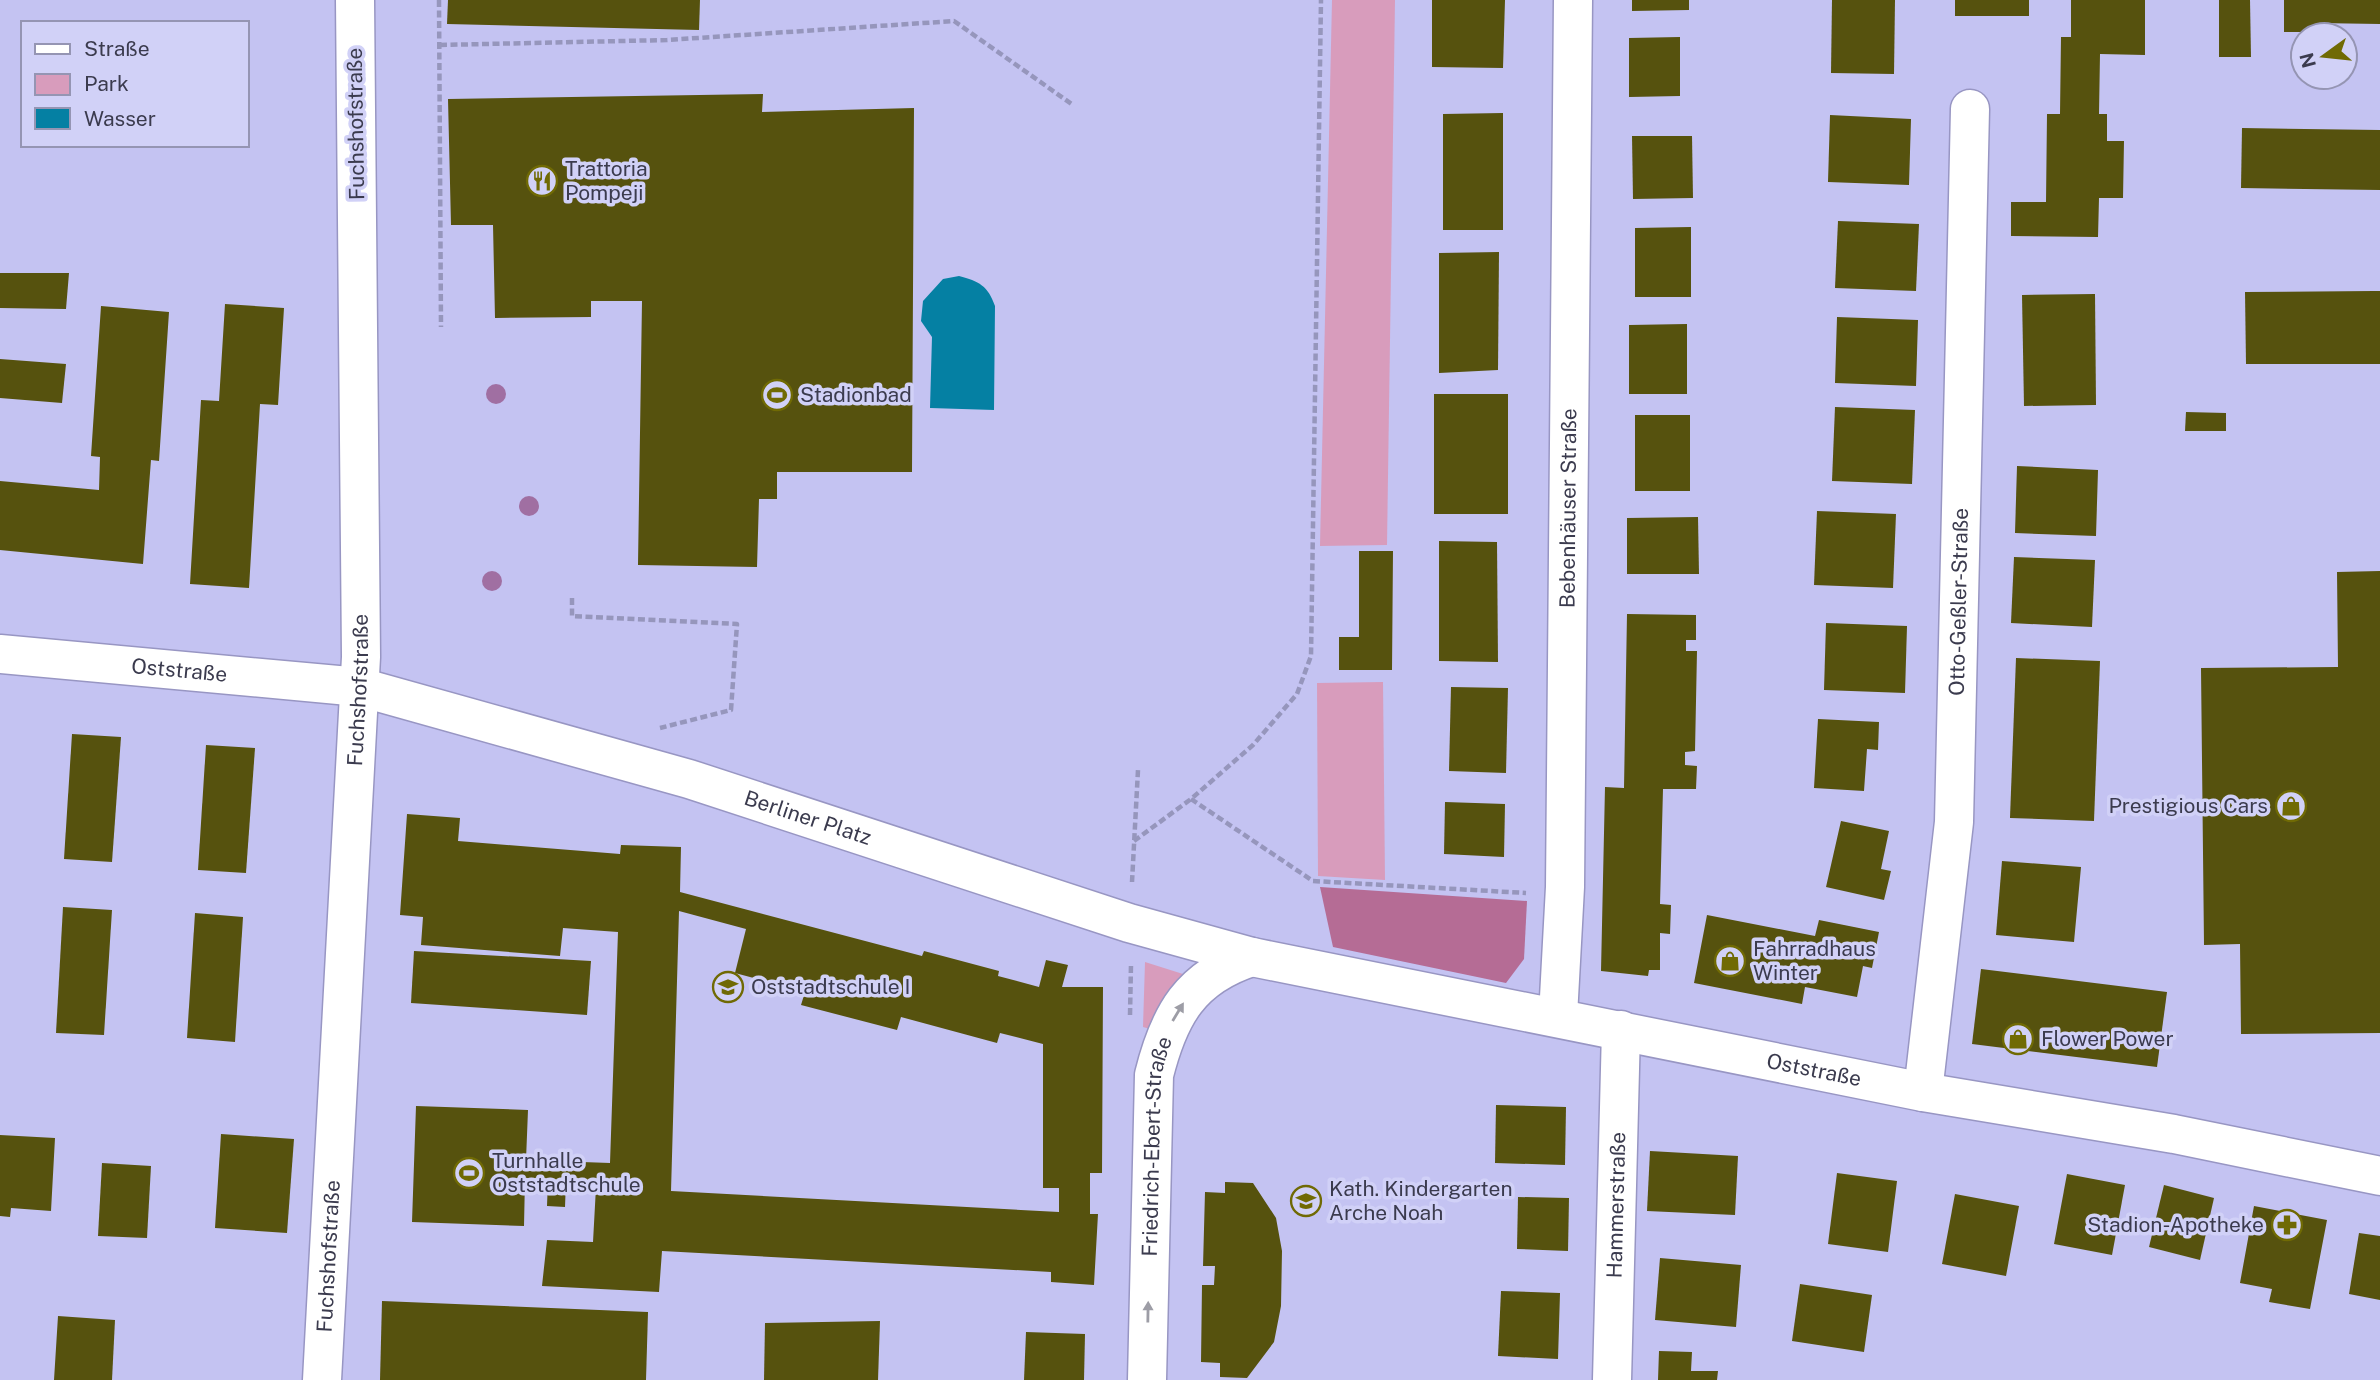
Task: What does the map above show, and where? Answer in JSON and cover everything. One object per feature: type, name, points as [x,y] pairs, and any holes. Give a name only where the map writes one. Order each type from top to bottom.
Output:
[{"type":"street","name":"Fuchshofstraße","points":[[322,1380],[360,687],[355,0]]},
{"type":"street","name":"Bebenhäuser Straße","points":[[1558,1016],[1564,895],[1573,0]]},
{"type":"street","name":"Otto-Geßler-Straße","points":[[1923,1092],[1954,822],[1970,109]]},
{"type":"street","name":"Oststraße","points":[[0,654],[360,687]]},
{"type":"street","name":"Berliner Platz","points":[[360,687],[689,779],[1129,923],[1251,957]]},
{"type":"street","name":"Oststraße","points":[[1251,957],[1558,1016],[1923,1092],[2174,1134],[2380,1176]]},
{"type":"street","name":"Friedrich-Ebert-Straße","points":[[1147,1380],[1154,1075],[1163,1039],[1192,992],[1210,974],[1251,957]]},
{"type":"street","name":"Hammerstraße","points":[[1612,1380],[1620,1030]]},
{"type":"path","points":[[439,0],[440,327]]},
{"type":"path","points":[[1138,770],[1135,841],[1191,799],[1253,745],[1297,694],[1311,656],[1321,0]]},
{"type":"path","points":[[440,45],[667,40],[954,21],[1073,105]]},
{"type":"path","points":[[572,598],[572,616],[737,624],[730,710]]},
{"type":"path","points":[[1191,799],[1313,881],[1564,895]]},
{"type":"green space","points":[[1332,0],[1395,0],[1387,545],[1320,546]]},
{"type":"green space","points":[[1383,682],[1385,880],[1318,876],[1317,683]]},
{"type":"green space","points":[[1145,962],[1183,974],[1185,982],[1150,1029],[1143,1027]]},
{"type":"shaded area","points":[[1320,887],[1527,901],[1524,959],[1506,983],[1333,947]]},
{"type":"water","points":[[959,276],[982,285],[995,306],[994,410],[930,408],[932,337],[921,321],[923,301],[943,279]]},
{"type":"building","points":[[448,0],[700,0],[699,30],[447,24]]},
{"type":"building","points":[[1432,0],[1505,0],[1503,68],[1432,67]]},
{"type":"building","points":[[1632,0],[1689,0],[1689,10],[1632,11]]},
{"type":"building","points":[[1832,0],[1895,0],[1894,74],[1831,73]]},
{"type":"building","points":[[1955,0],[2029,0],[2029,16],[1955,16]]},
{"type":"building","points":[[2071,0],[2145,0],[2145,55],[2100,54],[2099,114],[2107,114],[2107,141],[2124,141],[2123,198],[2099,198],[2098,237],[2011,236],[2011,202],[2046,202],[2047,114],[2060,114],[2061,37],[2071,37]]},
{"type":"building","points":[[2219,0],[2250,0],[2251,57],[2219,57]]},
{"type":"building","points":[[2284,0],[2380,0],[2380,24],[2359,24],[2359,21],[2289,21],[2289,32],[2284,32]]},
{"type":"building","points":[[1680,37],[1680,96],[1629,97],[1629,38]]},
{"type":"building","name":"Stadionbad","points":[[763,94],[762,112],[914,108],[912,472],[777,472],[777,499],[759,499],[757,567],[638,565],[642,301],[591,301],[591,317],[495,318],[493,225],[451,225],[448,99]]},
{"type":"building","points":[[1503,113],[1503,230],[1443,230],[1443,114]]},
{"type":"building","points":[[1830,115],[1911,119],[1909,185],[1828,182]]},
{"type":"building","points":[[2242,128],[2380,130],[2380,190],[2241,188]]},
{"type":"building","points":[[1632,136],[1692,136],[1693,198],[1633,199]]},
{"type":"building","points":[[1838,221],[1919,224],[1916,291],[1835,288]]},
{"type":"building","points":[[1691,227],[1691,297],[1635,297],[1635,228]]},
{"type":"building","points":[[1499,252],[1498,370],[1439,373],[1439,253]]},
{"type":"building","points":[[0,273],[69,273],[66,309],[0,308]]},
{"type":"building","points":[[2380,291],[2380,364],[2246,364],[2245,292]]},
{"type":"building","points":[[2095,294],[2096,405],[2024,406],[2022,295]]},
{"type":"building","points":[[225,304],[284,308],[278,405],[260,404],[249,588],[190,584],[201,400],[219,401]]},
{"type":"building","points":[[101,306],[169,312],[159,461],[151,460],[143,564],[0,550],[0,481],[99,490],[100,457],[91,456]]},
{"type":"building","points":[[1837,317],[1918,320],[1916,386],[1835,383]]},
{"type":"building","points":[[1687,324],[1687,394],[1629,394],[1629,325]]},
{"type":"building","points":[[0,359],[66,364],[62,403],[0,398]]},
{"type":"building","points":[[1434,394],[1508,394],[1508,514],[1434,514]]},
{"type":"building","points":[[1835,407],[1915,410],[1912,484],[1832,481]]},
{"type":"building","points":[[2186,412],[2226,413],[2226,431],[2185,431]]},
{"type":"building","points":[[1635,415],[1690,415],[1690,491],[1635,491]]},
{"type":"building","points":[[2017,466],[2098,470],[2096,536],[2015,533]]},
{"type":"building","points":[[1817,511],[1896,514],[1893,588],[1814,585]]},
{"type":"building","points":[[1698,517],[1699,574],[1627,574],[1627,518]]},
{"type":"building","points":[[1439,541],[1497,542],[1498,662],[1439,661]]},
{"type":"building","points":[[1359,551],[1393,551],[1392,670],[1339,670],[1339,637],[1359,637]]},
{"type":"building","points":[[2014,557],[2095,560],[2092,627],[2011,623]]},
{"type":"building","name":"Prestigious Cars","points":[[2380,571],[2380,1033],[2241,1034],[2240,944],[2204,945],[2201,668],[2338,667],[2337,572]]},
{"type":"building","points":[[1627,614],[1696,615],[1696,640],[1686,640],[1686,651],[1697,651],[1695,751],[1685,752],[1685,765],[1697,766],[1696,789],[1663,789],[1660,904],[1671,905],[1670,934],[1660,933],[1660,970],[1649,970],[1648,976],[1601,971],[1605,787],[1624,788]]},
{"type":"building","points":[[1826,623],[1907,626],[1905,693],[1824,690]]},
{"type":"building","points":[[2016,658],[2100,661],[2094,821],[2010,818]]},
{"type":"building","points":[[1451,687],[1508,688],[1506,773],[1449,771]]},
{"type":"building","points":[[1818,719],[1879,722],[1878,750],[1867,749],[1864,791],[1814,788]]},
{"type":"building","points":[[72,734],[121,737],[112,862],[64,859]]},
{"type":"building","points":[[206,745],[255,748],[246,873],[198,870]]},
{"type":"building","points":[[1445,802],[1505,804],[1504,857],[1444,854]]},
{"type":"building","points":[[407,814],[460,818],[458,841],[620,854],[621,845],[681,847],[680,892],[922,956],[924,951],[999,971],[998,976],[1039,987],[1046,960],[1068,965],[1062,987],[1103,987],[1102,1173],[1090,1173],[1090,1214],[1098,1214],[1094,1285],[1051,1282],[1051,1272],[662,1251],[659,1292],[542,1286],[547,1240],[593,1242],[596,1187],[610,1188],[610,1181],[566,1180],[565,1207],[547,1206],[548,1179],[525,1178],[524,1226],[412,1222],[416,1106],[528,1110],[526,1160],[610,1163],[618,932],[563,928],[560,956],[421,945],[423,917],[400,915]],"holes":[[[679,911],[746,929],[735,973],[805,992],[801,1005],[897,1030],[901,1017],[997,1043],[1000,1033],[1043,1044],[1043,1188],[1059,1188],[1059,1212],[671,1191]]]},
{"type":"building","points":[[1841,821],[1889,831],[1881,869],[1891,871],[1884,900],[1826,887]]},
{"type":"building","points":[[2002,861],[2081,867],[2074,942],[1996,935]]},
{"type":"building","points":[[63,907],[112,910],[104,1035],[56,1033]]},
{"type":"building","points":[[195,913],[243,917],[235,1042],[187,1038]]},
{"type":"building","points":[[1707,915],[1815,936],[1819,920],[1879,932],[1872,968],[1863,966],[1857,997],[1805,987],[1802,1004],[1694,983]]},
{"type":"building","points":[[414,951],[591,961],[587,1015],[411,1003]]},
{"type":"building","points":[[1981,969],[2167,992],[2157,1067],[1972,1044]]},
{"type":"building","points":[[1496,1105],[1566,1107],[1565,1165],[1495,1163]]},
{"type":"building","points":[[221,1134],[294,1139],[287,1233],[215,1228]]},
{"type":"building","points":[[0,1135],[55,1138],[51,1211],[11,1208],[10,1217],[0,1216]]},
{"type":"building","points":[[1650,1151],[1738,1156],[1735,1215],[1647,1211]]},
{"type":"building","points":[[102,1163],[151,1166],[147,1238],[98,1236]]},
{"type":"building","points":[[1837,1173],[1897,1181],[1888,1252],[1828,1244]]},
{"type":"building","points":[[2067,1174],[2125,1185],[2112,1255],[2054,1244]]},
{"type":"building","points":[[1225,1182],[1253,1183],[1276,1218],[1282,1251],[1281,1306],[1274,1342],[1247,1378],[1220,1377],[1220,1363],[1201,1362],[1202,1285],[1214,1285],[1215,1266],[1203,1266],[1205,1192],[1225,1193]]},
{"type":"building","points":[[2164,1185],[2214,1198],[2200,1260],[2149,1247]]},
{"type":"building","points":[[1955,1194],[2019,1206],[2006,1276],[1942,1264]]},
{"type":"building","points":[[1518,1197],[1569,1198],[1568,1251],[1517,1249]]},
{"type":"building","points":[[2254,1206],[2327,1220],[2310,1309],[2269,1302],[2272,1289],[2240,1283]]},
{"type":"building","points":[[2359,1233],[2380,1236],[2380,1300],[2349,1294]]},
{"type":"building","points":[[1660,1258],[1741,1265],[1736,1327],[1655,1320]]},
{"type":"building","points":[[1800,1284],[1872,1295],[1864,1352],[1792,1341]]},
{"type":"building","points":[[1501,1291],[1560,1293],[1558,1359],[1498,1356]]},
{"type":"building","points":[[382,1301],[648,1312],[646,1380],[380,1380]]},
{"type":"building","points":[[58,1316],[115,1320],[112,1380],[54,1380]]},
{"type":"building","points":[[880,1321],[878,1380],[764,1380],[765,1323]]},
{"type":"building","points":[[1026,1332],[1085,1334],[1084,1380],[1024,1380]]},
{"type":"building","points":[[1659,1351],[1692,1352],[1691,1371],[1718,1371],[1717,1380],[1658,1380]]},
{"type":"place","name":"Trattoria Pompeji","points":[[542,181]]},
{"type":"place","name":"Stadionbad","points":[[777,395]]},
{"type":"place","name":"Prestigious Cars","points":[[2291,806]]},
{"type":"place","name":"Fahrradhaus Winter","points":[[1730,961]]},
{"type":"place","name":"Oststadtschule I","points":[[728,987]]},
{"type":"place","name":"Flower Power","points":[[2018,1039]]},
{"type":"place","name":"Turnhalle Oststadtschule","points":[[469,1173]]},
{"type":"place","name":"Kath. Kindergarten Arche Noah","points":[[1306,1201]]},
{"type":"place","name":"Stadion-Apotheke","points":[[2287,1225]]}]
